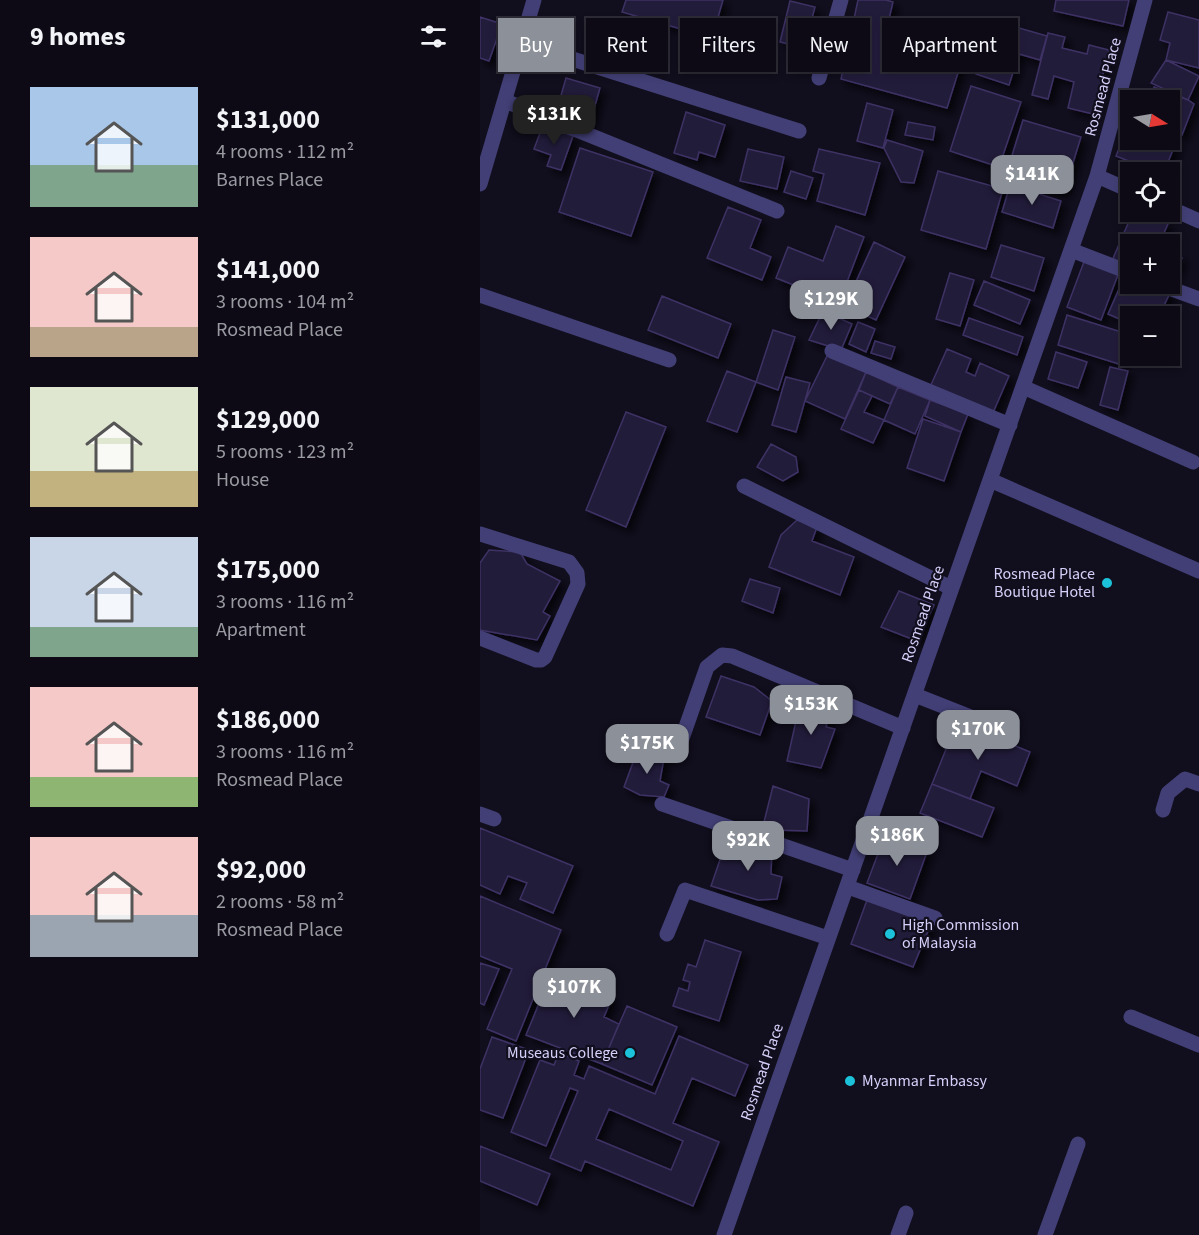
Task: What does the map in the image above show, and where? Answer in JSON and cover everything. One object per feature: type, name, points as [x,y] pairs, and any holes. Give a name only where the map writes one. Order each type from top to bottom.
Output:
[{"type":"street","points":[[529,18],[534,0]]},
{"type":"street","points":[[819,78],[841,0]]},
{"type":"street","name":"Rosmead Place","points":[[724,1235],[1097,176],[1145,0]]},
{"type":"street","points":[[574,60],[799,131]]},
{"type":"street","points":[[480,184],[514,72]]},
{"type":"street","points":[[505,101],[777,211]]},
{"type":"street","points":[[1097,176],[1120,185]]},
{"type":"street","points":[[1180,212],[1199,221]]},
{"type":"street","points":[[1071,250],[1120,269]]},
{"type":"street","points":[[1180,292],[1199,299]]},
{"type":"street","points":[[480,295],[669,360]]},
{"type":"street","points":[[832,351],[1010,425]]},
{"type":"street","points":[[1023,387],[1193,462]]},
{"type":"street","points":[[990,480],[1199,571]]},
{"type":"street","points":[[744,486],[951,588]]},
{"type":"street","points":[[480,534],[569,562],[577,573],[578,584],[545,657],[541,660],[480,638]]},
{"type":"street","points":[[679,747],[707,667],[722,655],[732,656],[903,728]]},
{"type":"street","points":[[915,695],[1011,733]]},
{"type":"street","points":[[1163,810],[1168,793],[1185,779],[1199,784]]},
{"type":"street","points":[[662,804],[853,870]]},
{"type":"street","points":[[848,886],[935,918]]},
{"type":"street","points":[[667,934],[685,890],[828,938]]},
{"type":"street","points":[[1131,1017],[1199,1045]]},
{"type":"street","points":[[1045,1235],[1077,1144]]},
{"type":"street","points":[[898,1235],[906,1213]]},
{"type":"building","points":[[626,0],[723,0],[718,18],[680,18],[680,29],[668,25],[668,18],[643,18],[622,12]]},
{"type":"building","points":[[858,0],[893,2],[889,18],[882,18],[882,72],[958,72],[947,108],[841,79],[843,72],[870,72],[870,18],[854,18]]},
{"type":"building","points":[[1056,0],[1129,0],[1123,26],[1054,11]]},
{"type":"building","points":[[790,1],[815,7],[812,18],[788,18],[788,44],[780,42]]},
{"type":"building","points":[[1168,12],[1199,20],[1199,68],[1166,60],[1170,43],[1160,40]]},
{"type":"building","points":[[480,17],[498,23],[498,35],[489,61],[480,58]]},
{"type":"building","points":[[1018,28],[1047,36],[1040,60],[1019,54],[1018,57]]},
{"type":"building","points":[[1048,33],[1065,37],[1062,48],[1087,54],[1089,45],[1109,50],[1093,114],[1068,108],[1074,82],[1054,76],[1048,99],[1032,95]]},
{"type":"building","points":[[1166,60],[1199,76],[1188,100],[1180,96],[1180,90],[1166,90],[1151,83]]},
{"type":"building","points":[[977,72],[1013,72],[1009,85],[976,74]]},
{"type":"building","points":[[566,78],[600,88],[590,123],[556,113]]},
{"type":"building","points":[[971,86],[1021,102],[999,167],[950,151]]},
{"type":"building","points":[[1180,97],[1194,104],[1182,135],[1180,134]]},
{"type":"building","points":[[867,103],[893,110],[883,148],[857,141]]},
{"type":"building","points":[[686,112],[725,125],[715,157],[699,152],[697,160],[674,153]]},
{"type":"building","points":[[1023,120],[1081,137],[1064,192],[1006,175]]},
{"type":"building","points":[[908,122],[935,127],[933,140],[905,135]]},
{"type":"building","points":[[543,125],[573,136],[561,170],[547,166],[551,155],[534,149]]},
{"type":"building","points":[[887,140],[923,151],[914,183],[901,182],[884,148]]},
{"type":"building","points":[[1120,146],[1120,150],[1173,150],[1168,162],[1131,162],[1116,156]]},
{"type":"building","points":[[580,148],[653,172],[631,236],[559,212]]},
{"type":"building","points":[[748,149],[784,157],[777,189],[740,181]]},
{"type":"building","points":[[819,149],[880,163],[865,215],[817,201],[824,174],[813,171]]},
{"type":"building","points":[[791,171],[813,178],[806,199],[784,192]]},
{"type":"building","points":[[938,171],[1003,189],[986,249],[921,230]]},
{"type":"building","points":[[1010,185],[1061,201],[1053,228],[1002,212]]},
{"type":"building","points":[[728,207],[761,220],[750,248],[771,257],[762,280],[707,258]]},
{"type":"building","points":[[1129,222],[1168,224],[1164,234],[1124,234]]},
{"type":"building","points":[[836,226],[864,237],[839,303],[776,278],[788,247],[823,261]]},
{"type":"building","points":[[874,242],[905,257],[876,320],[845,306]]},
{"type":"building","points":[[1120,242],[1120,267],[1111,263]]},
{"type":"building","points":[[1001,245],[1044,258],[1034,291],[991,277]]},
{"type":"building","points":[[1085,259],[1119,272],[1101,320],[1067,307]]},
{"type":"building","points":[[950,273],[974,280],[960,326],[936,319]]},
{"type":"building","points":[[984,281],[1030,300],[1020,324],[974,305]]},
{"type":"building","points":[[1120,287],[1120,294],[1170,294],[1164,306],[1120,306],[1120,319],[1108,314]]},
{"type":"building","points":[[662,296],[731,324],[718,358],[648,330]]},
{"type":"building","points":[[823,311],[852,324],[841,350],[809,340]]},
{"type":"building","points":[[1067,315],[1120,332],[1120,364],[1058,345]]},
{"type":"building","points":[[969,318],[1023,337],[1017,355],[963,335]]},
{"type":"building","points":[[858,322],[875,329],[866,352],[849,344]]},
{"type":"building","points":[[773,330],[795,337],[778,390],[756,382]]},
{"type":"building","points":[[875,341],[895,347],[891,359],[871,353]]},
{"type":"building","points":[[947,349],[971,359],[966,372],[975,376],[980,363],[1009,376],[992,415],[930,387]]},
{"type":"building","points":[[1056,352],[1087,362],[1078,388],[1048,379]]},
{"type":"building","points":[[828,354],[866,372],[845,419],[805,401]]},
{"type":"building","points":[[1110,367],[1128,371],[1118,410],[1100,405]]},
{"type":"building","points":[[727,371],[756,382],[737,432],[707,421]]},
{"type":"building","points":[[866,372],[898,387],[890,404],[859,390]]},
{"type":"building","points":[[786,377],[810,383],[796,432],[772,425]]},
{"type":"building","points":[[898,387],[930,400],[915,434],[884,420]]},
{"type":"building","points":[[859,390],[872,396],[864,412],[884,420],[873,443],[841,429]]},
{"type":"building","points":[[930,400],[968,414],[961,432],[925,416]]},
{"type":"building","points":[[626,412],[666,427],[626,527],[586,510]]},
{"type":"building","points":[[923,419],[961,432],[944,481],[907,468]]},
{"type":"building","points":[[771,444],[796,457],[798,472],[783,481],[757,467]]},
{"type":"building","points":[[797,520],[817,527],[812,541],[854,557],[840,595],[769,567],[781,535]]},
{"type":"building","points":[[489,550],[520,552],[527,564],[560,581],[543,612],[550,616],[537,640],[480,630],[480,563]]},
{"type":"building","points":[[750,579],[780,588],[773,613],[742,601]]},
{"type":"building","points":[[899,591],[934,605],[917,641],[881,627]]},
{"type":"building","points":[[721,676],[754,687],[772,701],[760,735],[706,717]]},
{"type":"building","points":[[800,703],[830,709],[826,727],[835,729],[821,768],[787,761]]},
{"type":"building","points":[[957,722],[1030,752],[1017,786],[981,771],[970,799],[932,784]]},
{"type":"building","points":[[639,746],[664,758],[660,781],[669,785],[664,797],[640,795],[624,787]]},
{"type":"building","points":[[932,784],[994,808],[982,837],[920,813]]},
{"type":"building","points":[[773,786],[809,799],[807,831],[774,830],[764,822]]},
{"type":"building","points":[[480,828],[573,866],[553,913],[520,899],[527,883],[508,876],[500,894],[480,885]]},
{"type":"building","points":[[885,835],[927,852],[910,899],[867,883]]},
{"type":"building","points":[[745,842],[772,848],[771,874],[782,877],[777,899],[758,900],[711,886],[724,848]]},
{"type":"building","points":[[480,896],[561,930],[516,1041],[487,1029],[512,969],[480,956]]},
{"type":"building","name":"High Commission of Malaysia","points":[[867,900],[931,924],[913,967],[851,944]]},
{"type":"building","points":[[705,940],[741,952],[719,1021],[673,1006],[679,988],[688,991],[690,982],[683,980],[688,964],[696,967]]},
{"type":"building","points":[[480,963],[499,969],[484,1005],[480,1003]]},
{"type":"building","points":[[552,972],[612,998],[604,1017],[619,1024],[602,1064],[526,1035]]},
{"type":"building","points":[[627,1006],[677,1027],[652,1085],[602,1064]]},
{"type":"building","points":[[679,1036],[748,1065],[735,1096],[692,1078],[673,1123],[719,1142],[693,1206],[585,1161],[581,1171],[550,1158],[578,1091],[570,1088],[546,1146],[511,1132],[540,1060],[554,1065],[559,1053],[579,1061],[574,1075],[584,1079],[589,1066],[655,1094]],"holes":[[[609,1109],[683,1141],[671,1170],[596,1139]]]},
{"type":"building","points":[[492,1037],[529,1050],[503,1118],[480,1110],[480,1069]]},
{"type":"building","points":[[480,1146],[550,1174],[537,1205],[480,1181]]},
{"type":"place","name":"Rosmead Place Boutique Hotel","points":[[1107,583]]},
{"type":"place","name":"High Commission of Malaysia","points":[[890,934]]},
{"type":"place","name":"Museaus College","points":[[630,1053]]},
{"type":"place","name":"Myanmar Embassy","points":[[850,1081]]}]
